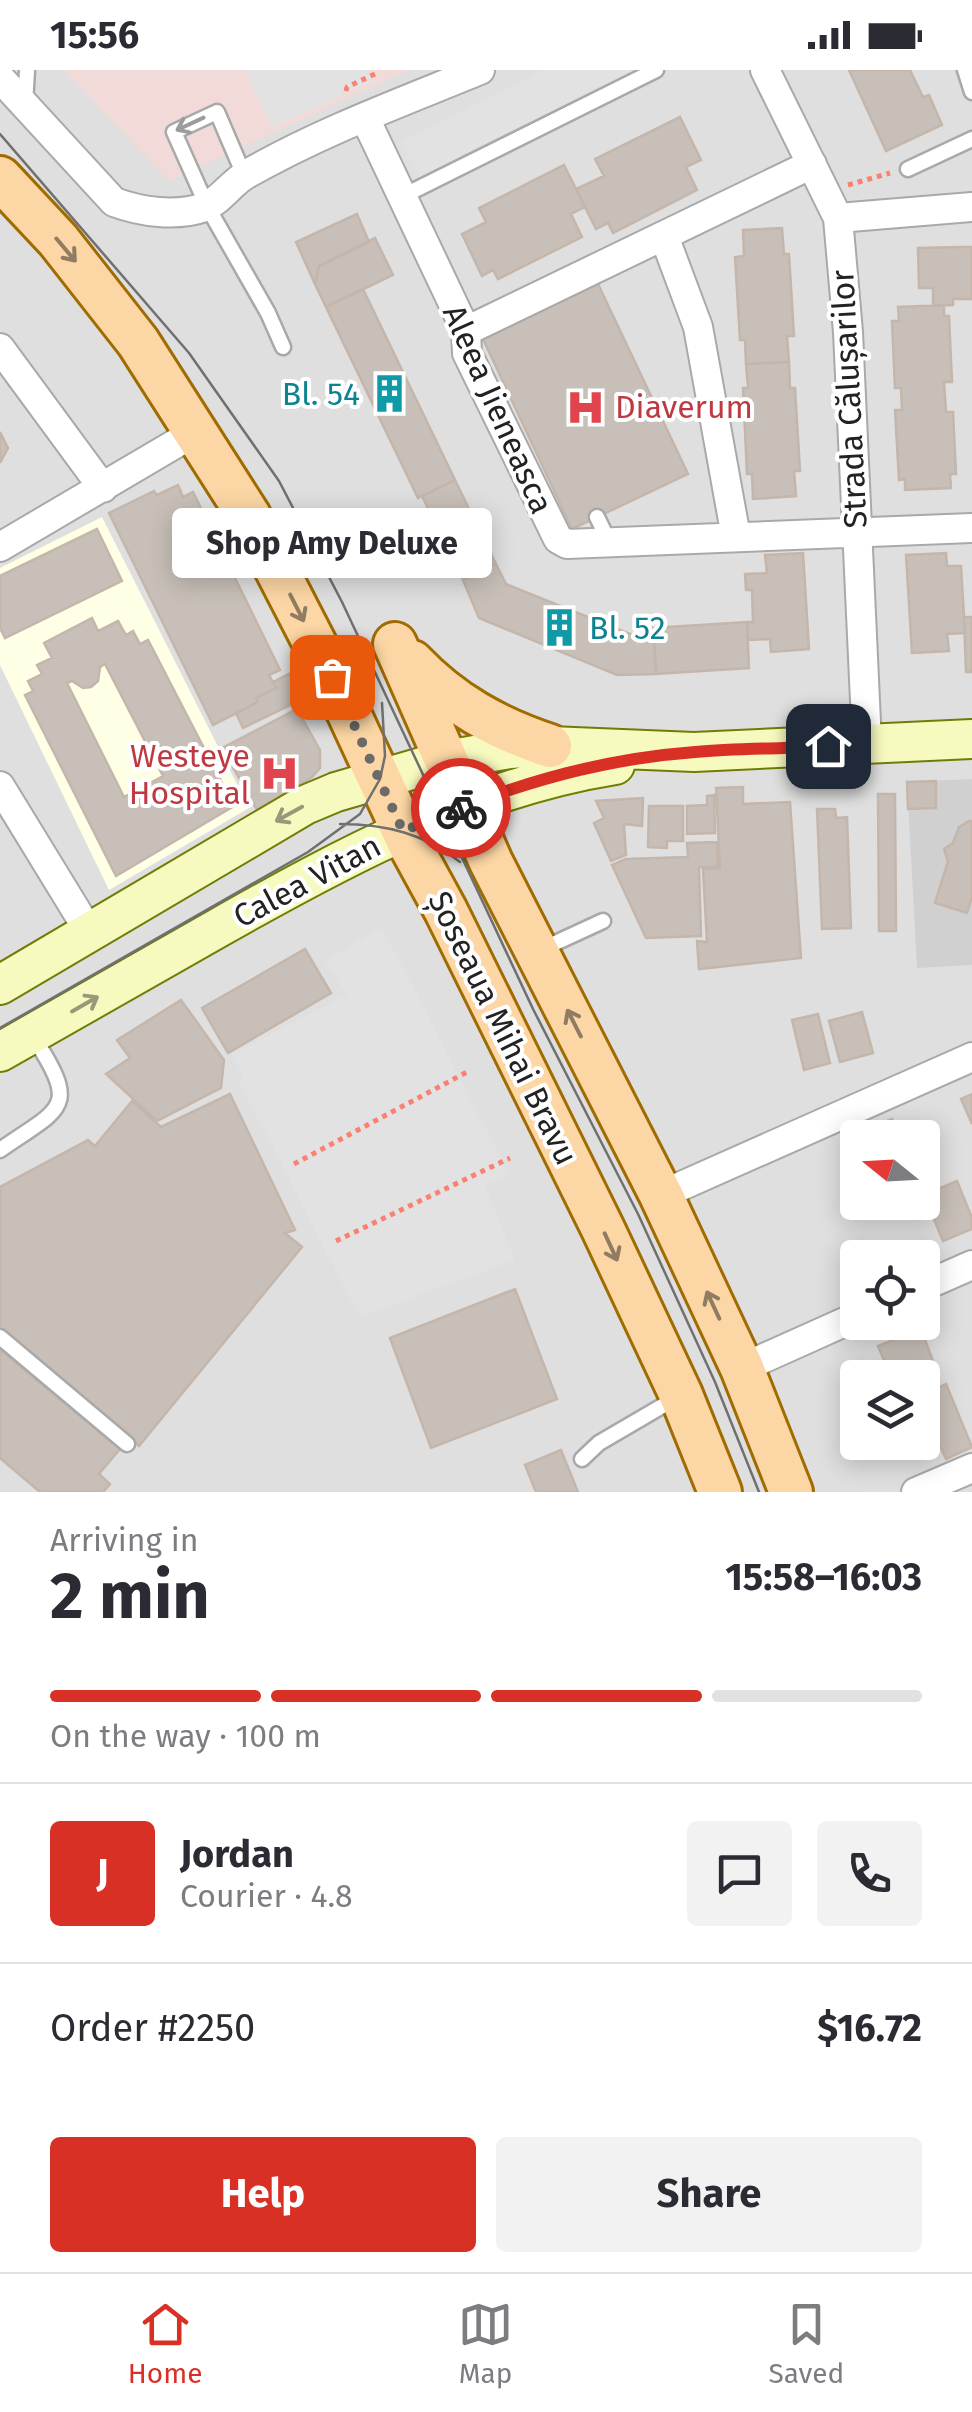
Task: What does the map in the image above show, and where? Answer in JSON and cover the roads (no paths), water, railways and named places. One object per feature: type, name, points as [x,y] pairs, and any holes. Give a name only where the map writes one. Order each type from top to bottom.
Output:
[{"type":"main road","name":"Șoseaua Mihai Bravu","points":[[0,178],[100,292],[138,342],[250,516],[603,1229],[720,1492]]},
{"type":"main road","name":"Șoseaua Mihai Bravu","points":[[550,746],[475,716],[438,688],[395,644],[466,806],[661,1195],[742,1368],[791,1492]]},
{"type":"main road","name":"Calea Vitan","points":[[0,985],[286,814],[322,797],[446,760],[550,746],[694,752],[972,739]]},
{"type":"main road","name":"Calea Vitan","points":[[16,1043],[330,865],[403,831],[510,790],[579,770],[694,752]]},
{"type":"street","points":[[0,78],[114,202],[135,210],[165,212],[207,206],[244,175],[480,70]]},
{"type":"street","name":"Strada Călușarilor","points":[[765,70],[838,218],[848,332],[867,744]]},
{"type":"street","name":"Aleea Jieneasca","points":[[365,118],[466,331],[466,353],[554,534],[567,544],[603,530],[736,537],[972,528]]},
{"type":"street","points":[[466,331],[505,321],[664,236],[812,164]]},
{"type":"street","points":[[838,218],[972,207]]},
{"type":"street","points":[[664,236],[698,327],[736,537]]},
{"type":"street","points":[[0,348],[104,488]]},
{"type":"street","points":[[0,547],[197,432]]},
{"type":"street","points":[[0,786],[90,934]]},
{"type":"street","points":[[661,1195],[972,1057]]},
{"type":"street","points":[[940,1279],[972,1265]]},
{"type":"street","points":[[742,1368],[840,1324]]},
{"type":"street","points":[[916,1492],[972,1468]]},
{"type":"lane","points":[[25,105],[27,70]]},
{"type":"lane","points":[[403,196],[656,70]]},
{"type":"lane","points":[[964,70],[972,92]]},
{"type":"lane","points":[[244,175],[216,112],[174,132],[207,206],[283,347]]},
{"type":"lane","points":[[908,169],[972,139]]},
{"type":"lane","points":[[538,951],[603,920]]},
{"type":"lane","points":[[0,1150],[54,1112],[60,1098],[58,1076],[16,1043]]},
{"type":"lane","points":[[0,1337],[127,1444]]},
{"type":"lane","points":[[582,1459],[634,1421],[680,1396]]},
{"type":"tram line","points":[[0,134],[189,353],[279,481],[342,602],[533,1009],[638,1214],[715,1382],[759,1492]]},
{"type":"tram line","points":[[0,1028],[308,852],[360,814],[380,779],[385,756],[382,703]]},
{"type":"tram line","points":[[340,824],[404,833],[433,844],[460,862]]},
{"type":"place","name":"Bl. 54","points":[[390,394]]},
{"type":"place","name":"Diaverum","points":[[585,407]]},
{"type":"place","name":"Bl. 52","points":[[559,628]]},
{"type":"place","name":"Shop Amy Deluxe","points":[[332,677]]},
{"type":"place","name":"Westeye Hospital","points":[[280,774]]}]
